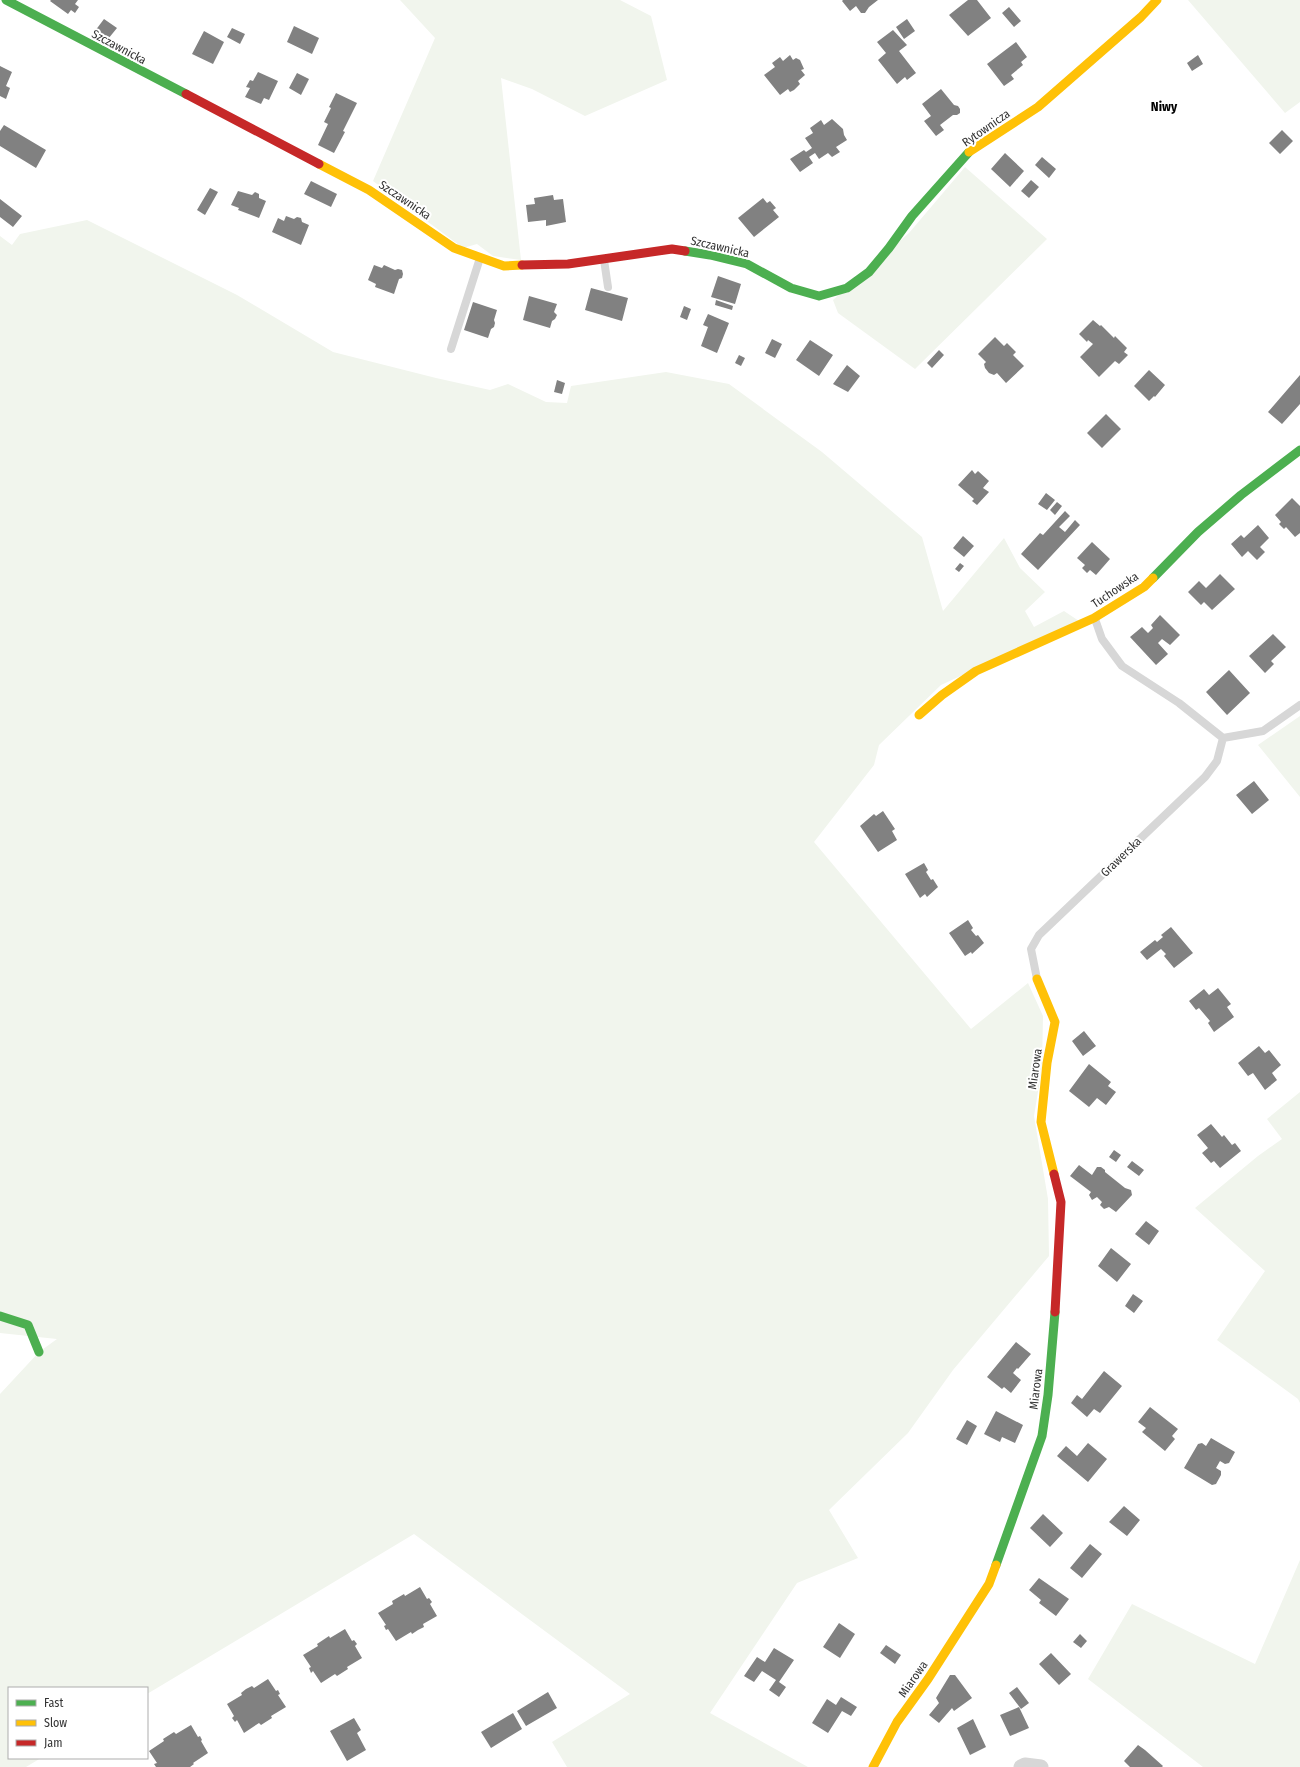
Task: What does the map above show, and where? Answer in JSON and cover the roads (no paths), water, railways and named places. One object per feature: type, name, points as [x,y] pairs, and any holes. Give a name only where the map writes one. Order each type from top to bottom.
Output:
[{"type":"street","name":"Szczawnicka","points":[[6,0],[369,190],[454,248],[480,258],[504,266],[568,264],[672,249],[710,255],[747,264],[791,288],[820,296]]},
{"type":"street","name":"Rytownicza","points":[[820,296],[847,288],[869,272],[889,248],[912,216],[972,150],[1038,107],[1141,17],[1157,0]]},
{"type":"street","name":"Tuchowska","points":[[919,716],[942,695],[976,671],[1094,618],[1144,587],[1198,532],[1241,495],[1300,450]]},
{"type":"street","name":"Miarowa","points":[[873,1767],[897,1722],[928,1679],[989,1584],[1042,1436],[1048,1395],[1057,1290],[1061,1202],[1041,1122],[1047,1063],[1055,1022],[1037,979]]},
{"type":"street","points":[[0,1316],[28,1325],[39,1352]]},
{"type":"street","points":[[1021,1767],[1025,1765],[1041,1767]]},
{"type":"lane","points":[[451,349],[480,258]]},
{"type":"lane","points":[[604,259],[608,286]]},
{"type":"lane","points":[[1094,618],[1102,639],[1122,666],[1179,703],[1223,738],[1264,731],[1300,705]]},
{"type":"lane","name":"Grawerska","points":[[1037,979],[1032,949],[1039,936],[1205,777],[1217,762],[1223,738]]},
{"type":"district","name":"Niwy","points":[[1164,106]]}]
